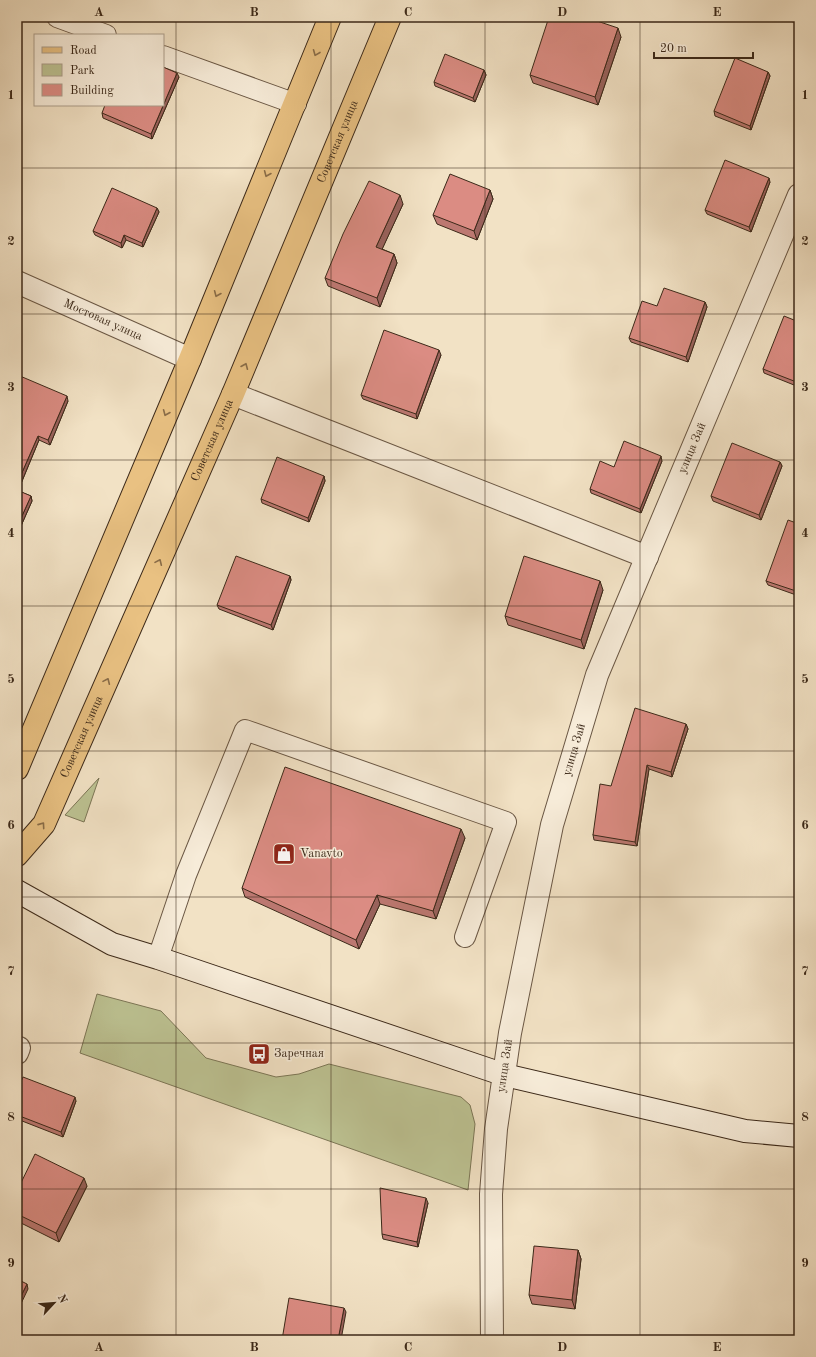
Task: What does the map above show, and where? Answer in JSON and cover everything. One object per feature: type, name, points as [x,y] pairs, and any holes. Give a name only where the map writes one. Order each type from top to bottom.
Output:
[{"type":"main road","points":[[17,769],[190,359],[296,104],[330,17]]},
{"type":"main road","name":"Советская улица","points":[[17,854],[44,824],[233,394],[390,17]]},
{"type":"street","name":"улица Зай","points":[[492,1340],[491,1194],[496,1130],[510,1033],[552,825],[597,675],[799,195]]},
{"type":"street","name":"Мостовая улица","points":[[17,282],[154,345],[190,359]]},
{"type":"street","points":[[233,394],[647,557]]},
{"type":"street","points":[[17,891],[112,944],[158,958],[505,1075],[745,1131],[799,1136]]},
{"type":"lane","points":[[57,17],[103,34]]},
{"type":"lane","points":[[164,56],[296,104]]},
{"type":"lane","points":[[158,958],[186,875],[245,730],[506,822],[466,937]]},
{"type":"green space","points":[[99,778],[84,822],[65,815]]},
{"type":"green space","points":[[97,994],[161,1011],[206,1058],[276,1077],[299,1074],[329,1064],[461,1097],[470,1105],[475,1124],[468,1190],[80,1053]]},
{"type":"building","points":[[549,17],[585,17],[618,28],[595,97],[530,75]]},
{"type":"building","points":[[790,17],[799,17],[799,20]]},
{"type":"building","points":[[445,54],[484,70],[473,98],[434,82]]},
{"type":"building","points":[[735,58],[768,72],[750,126],[714,111]]},
{"type":"building","points":[[164,67],[177,73],[164,104]]},
{"type":"building","points":[[105,106],[163,106],[151,134],[102,113]]},
{"type":"building","points":[[725,160],[769,178],[749,227],[705,210]]},
{"type":"building","points":[[450,174],[490,190],[474,231],[433,215]]},
{"type":"building","points":[[369,181],[400,195],[376,247],[394,254],[377,298],[325,278],[343,234]]},
{"type":"building","points":[[112,188],[157,208],[142,243],[124,235],[121,243],[93,231]]},
{"type":"building","points":[[664,288],[705,302],[686,357],[629,338],[642,301],[657,306]]},
{"type":"building","points":[[784,316],[799,322],[799,383],[763,369]]},
{"type":"building","points":[[384,330],[439,350],[416,414],[361,395]]},
{"type":"building","points":[[20,376],[67,396],[48,440],[38,436],[17,484],[17,382]]},
{"type":"building","points":[[624,441],[661,456],[640,509],[590,489],[600,461],[614,467]]},
{"type":"building","points":[[732,443],[780,462],[759,515],[711,496]]},
{"type":"building","points":[[277,457],[324,476],[308,518],[261,499]]},
{"type":"building","points":[[17,490],[31,496],[17,527]]},
{"type":"building","points":[[788,520],[799,524],[799,592],[766,581]]},
{"type":"building","points":[[236,556],[290,576],[271,625],[217,605]]},
{"type":"building","points":[[524,556],[600,581],[581,640],[505,616]]},
{"type":"building","points":[[635,708],[686,724],[671,772],[647,765],[635,842],[593,835],[600,784],[611,786]]},
{"type":"building","points":[[285,767],[461,829],[433,911],[377,895],[356,940],[242,888]]},
{"type":"building","points":[[23,1077],[75,1097],[61,1132],[17,1115],[17,1091]]},
{"type":"building","points":[[35,1154],[84,1178],[56,1233],[17,1214],[17,1191]]},
{"type":"building","points":[[380,1188],[426,1198],[417,1242],[382,1234]]},
{"type":"building","points":[[534,1246],[578,1250],[572,1300],[529,1295]]},
{"type":"building","points":[[17,1279],[27,1284],[17,1304]]},
{"type":"building","points":[[289,1298],[344,1308],[338,1340],[282,1340]]},
{"type":"place","name":"Vanavto","points":[[284,854]]},
{"type":"place","name":"Заречная","points":[[259,1054]]}]
